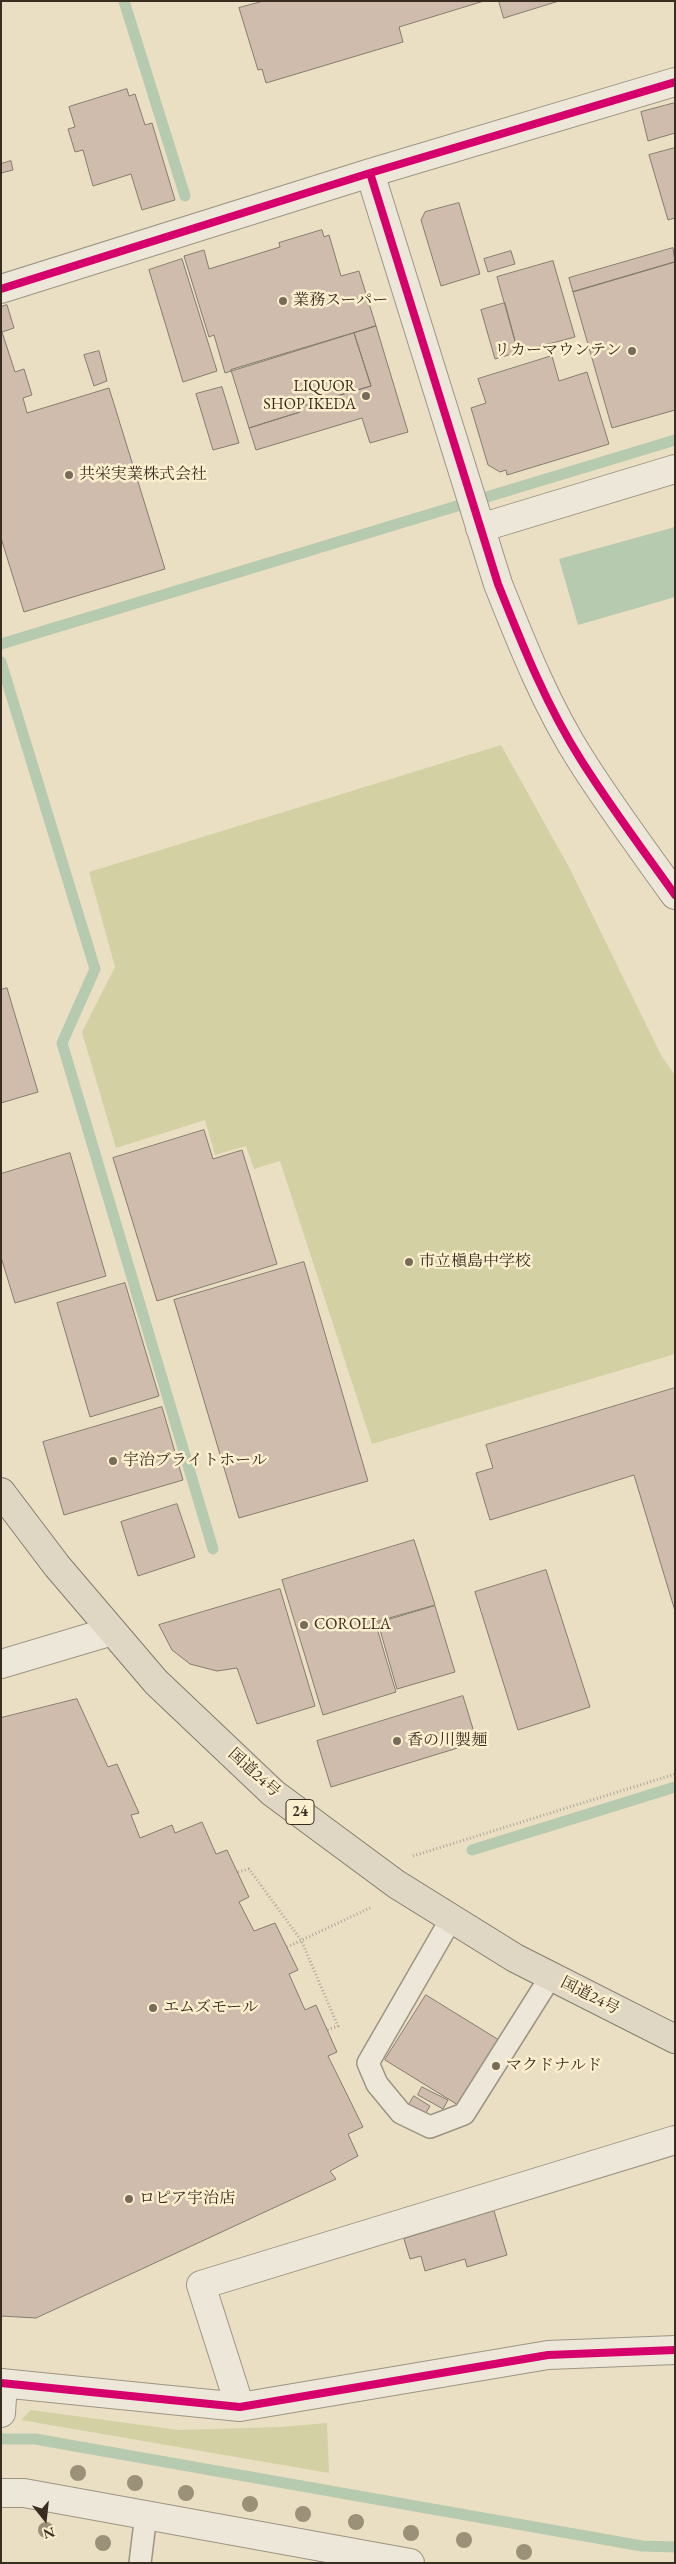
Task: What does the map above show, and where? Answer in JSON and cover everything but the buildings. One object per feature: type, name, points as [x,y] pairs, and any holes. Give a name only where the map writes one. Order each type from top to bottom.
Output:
[{"type":"highway","name":"国道24号","points":[[1,1492],[57,1566],[156,1682],[274,1793],[396,1884],[451,1919],[515,1958],[675,2039]]},
{"type":"street","points":[[1,289],[370,173],[675,82]]},
{"type":"street","points":[[370,173],[498,584],[548,702],[580,760],[675,895]]},
{"type":"street","points":[[480,526],[675,469]]},
{"type":"street","points":[[1,1664],[112,1630]]},
{"type":"street","points":[[240,2408],[201,2284],[675,2140]]},
{"type":"street","points":[[1,2412],[2,2383],[240,2408],[548,2355],[675,2350]]},
{"type":"street","points":[[1,2492],[24,2493],[146,2514],[410,2563]]},
{"type":"lane","points":[[451,1919],[368,2063],[377,2084],[401,2112],[430,2128],[464,2114],[551,1976]]},
{"type":"lane","points":[[140,2563],[146,2514]]},
{"type":"path","points":[[409,1857],[675,1774]]},
{"type":"path","points":[[238,1872],[249,1869],[301,1940],[338,2026],[327,2030]]},
{"type":"path","points":[[287,1947],[375,1906]]},
{"type":"shaded area","points":[[675,527],[675,597],[578,625],[559,559]]},
{"type":"shaded area","points":[[501,745],[570,869],[662,1057],[675,1075],[675,1354],[372,1444],[280,1161],[254,1169],[246,1146],[215,1155],[205,1120],[116,1148],[82,1032],[115,967],[89,872]]},
{"type":"shaded area","points":[[31,2410],[179,2430],[281,2427],[327,2423],[329,2473],[21,2420]]},
{"type":"waterway","points":[[124,1],[185,196]]},
{"type":"waterway","points":[[1,644],[675,440]]},
{"type":"waterway","points":[[1,662],[95,969],[62,1043],[213,1549]]},
{"type":"waterway","points":[[472,1850],[675,1787]]},
{"type":"waterway","points":[[1,2439],[35,2439],[642,2546],[675,2547]]},
{"type":"cycle path","points":[[1,289],[370,173],[675,82]]},
{"type":"cycle path","points":[[370,173],[498,584],[526,652],[568,739],[615,811],[675,895]]},
{"type":"cycle path","points":[[1,2383],[240,2407],[548,2355],[675,2350]]},
{"type":"place","name":"業務スーパー","points":[[283,301]]},
{"type":"place","name":"リカーマウンテン","points":[[632,351]]},
{"type":"place","name":"LIQUOR SHOP IKEDA","points":[[366,396]]},
{"type":"place","name":"共栄実業株式会社","points":[[69,475]]},
{"type":"place","name":"市立槇島中学校","points":[[409,1262]]},
{"type":"place","name":"宇治ブライトホール","points":[[113,1461]]},
{"type":"place","name":"COROLLA","points":[[304,1625]]},
{"type":"place","name":"香の川製麺","points":[[397,1741]]},
{"type":"place","name":"エムズモール","points":[[153,2008]]},
{"type":"place","name":"マクドナルド","points":[[496,2066]]},
{"type":"place","name":"ロピア宇治店","points":[[129,2199]]}]
